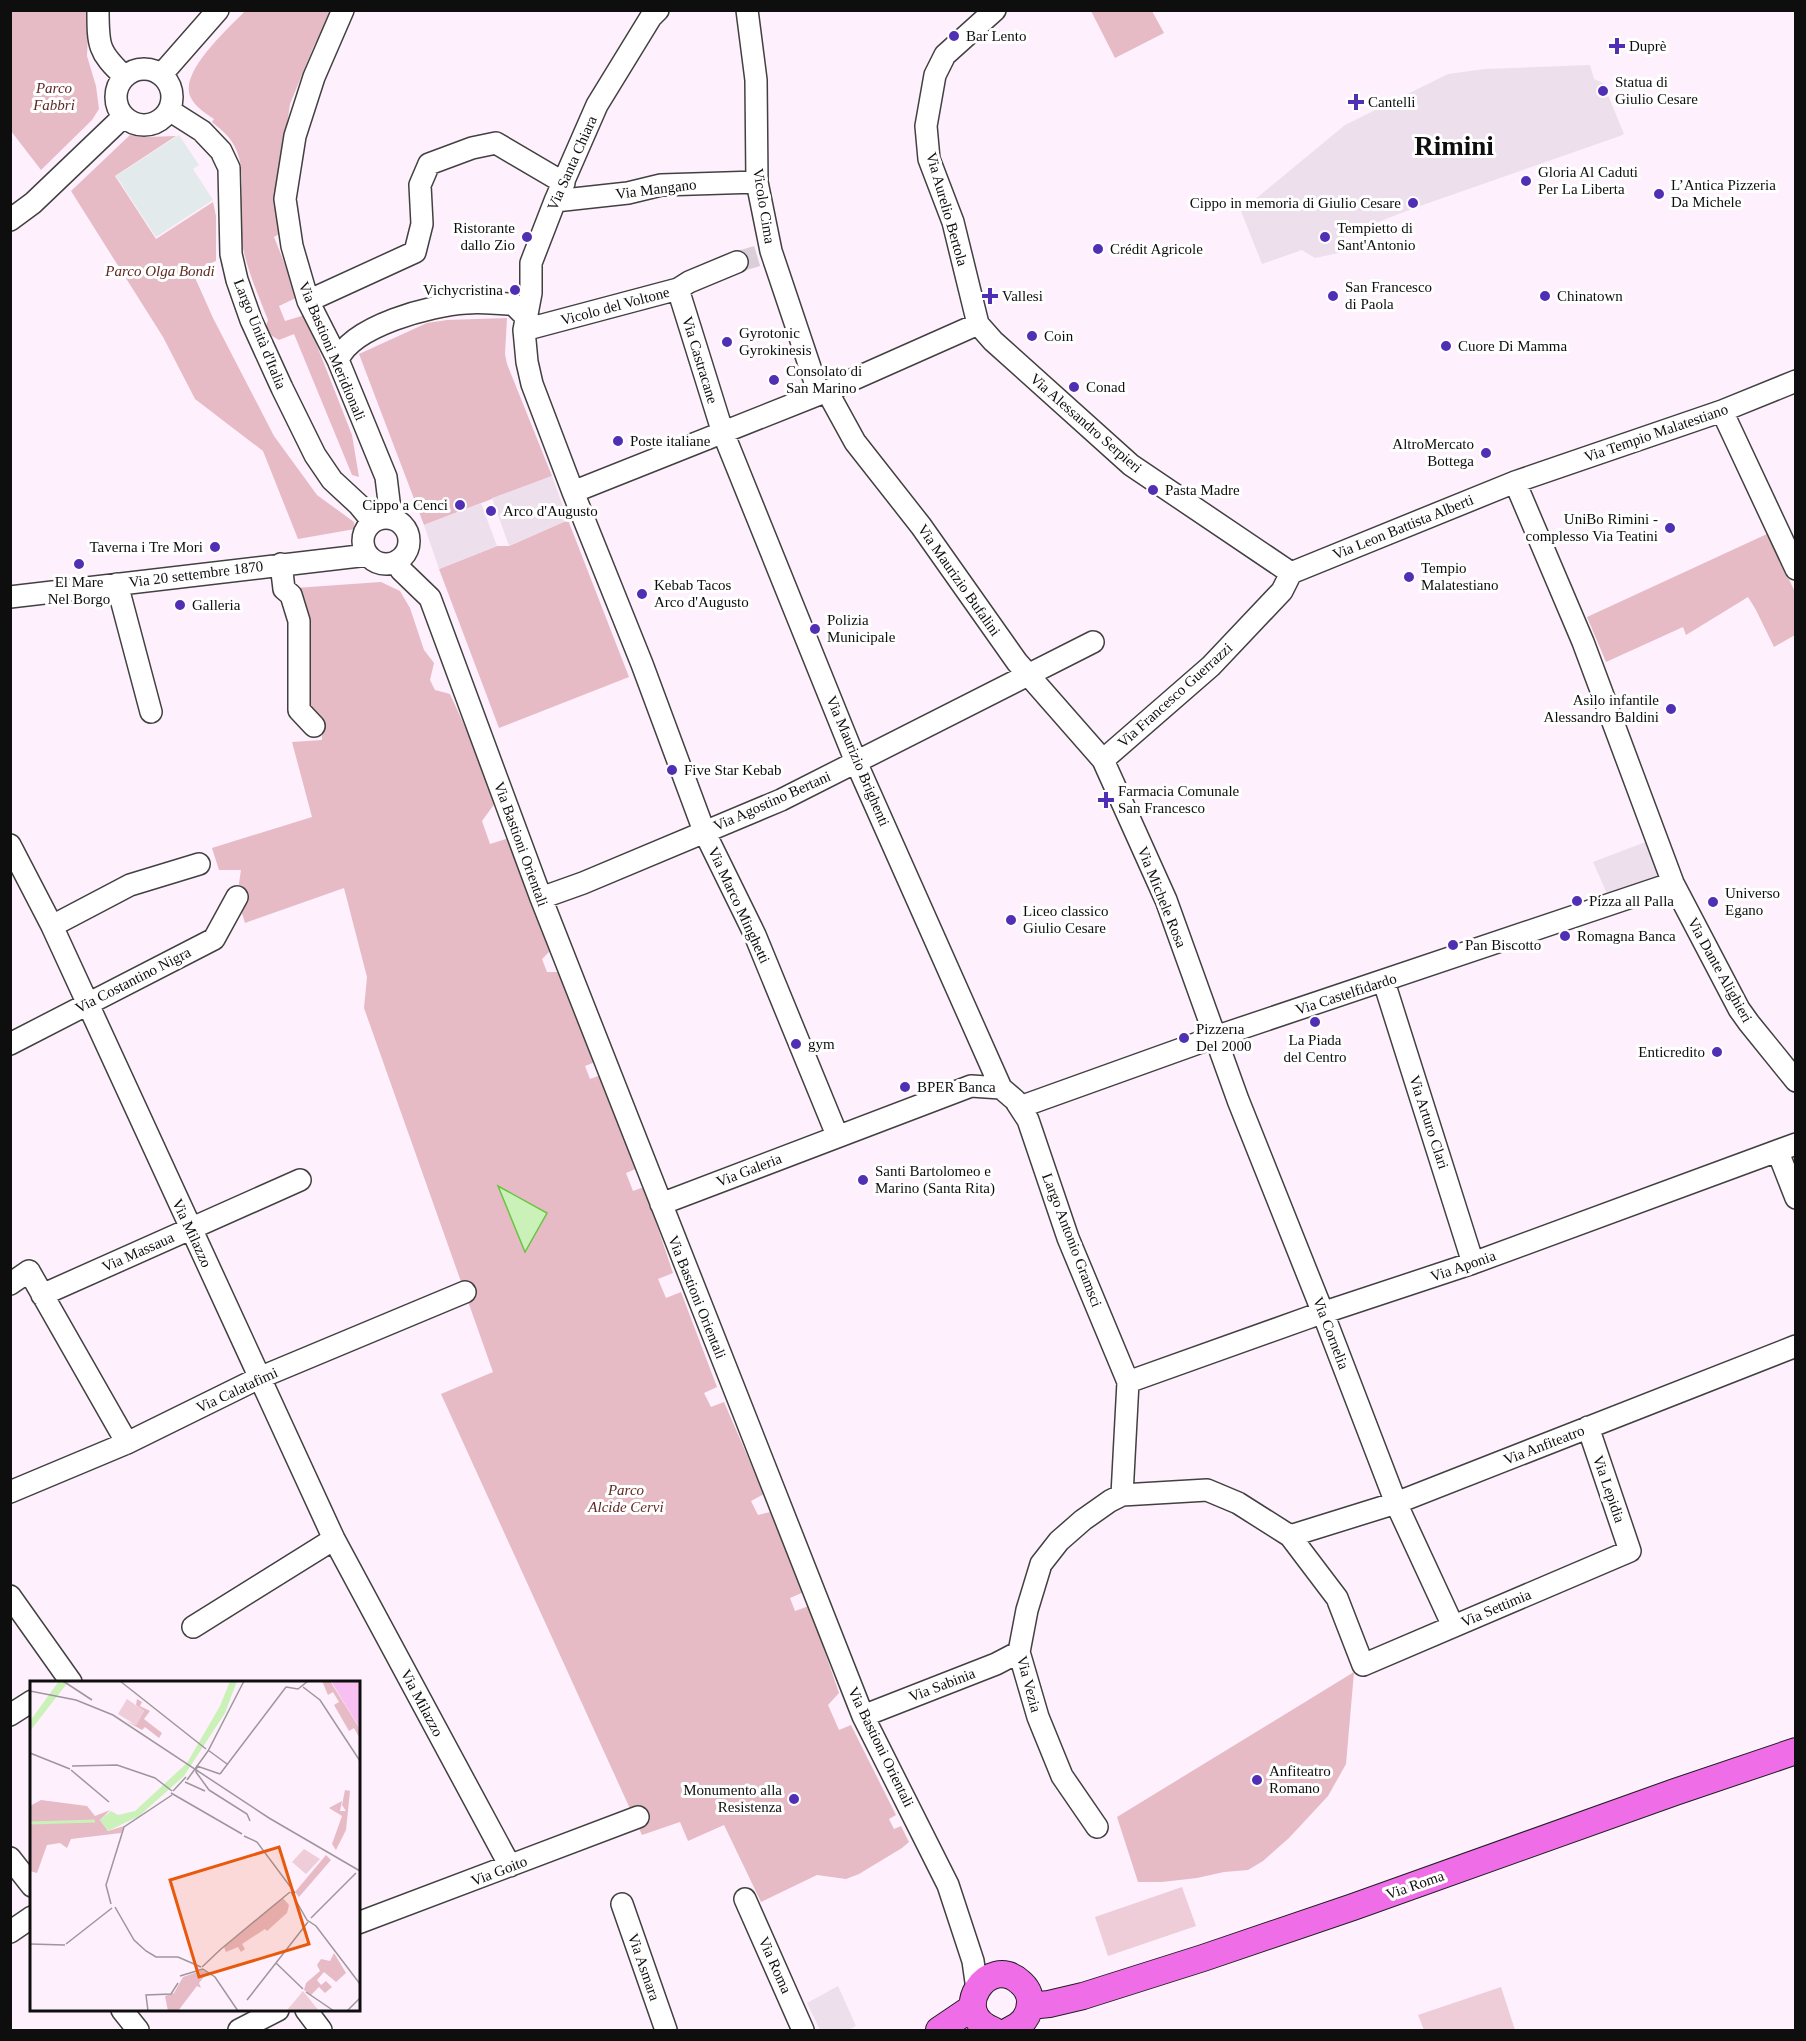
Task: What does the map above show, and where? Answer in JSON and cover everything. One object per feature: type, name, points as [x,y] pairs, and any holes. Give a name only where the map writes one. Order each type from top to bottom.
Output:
[{"type":"main road","name":"Via Roma","points":[[1030,2006],[1083,1996],[1203,1958],[1796,1751]]},
{"type":"main road","points":[[939,2031],[975,1998],[987,1978],[994,1976],[1009,1975],[1022,1983],[1027,1990],[1030,2006],[1024,2020],[996,2030],[979,2021],[975,1998]]},
{"type":"street","points":[[98,10],[98,44],[109,62],[124,76]]},
{"type":"street","points":[[161,75],[218,10]]},
{"type":"street","name":"Via Bastioni Meridionali","points":[[342,10],[314,77],[295,136],[285,199],[292,246],[308,301],[338,360],[386,477],[382,520]]},
{"type":"street","name":"Via Santa Chiara","points":[[573,492],[532,384],[527,362],[524,323],[531,293],[531,263],[597,105],[651,17],[658,10]]},
{"type":"street","name":"Vicolo Cima","points":[[747,10],[756,80],[756,182],[767,252],[823,392]]},
{"type":"street","name":"Via Aurelio Bertola","points":[[978,324],[953,222],[929,159],[926,126],[935,75],[945,55],[995,10]]},
{"type":"street","points":[[139,69],[154,71],[161,75],[168,82],[172,101],[164,117],[149,125],[141,125],[131,123],[123,117],[116,100],[119,83],[124,76],[139,69]]},
{"type":"street","name":"Largo Unità d'Italia","points":[[169,110],[202,131],[221,150],[229,168],[231,254],[237,280],[251,320],[315,455],[332,480],[359,505],[382,520]]},
{"type":"street","points":[[10,220],[33,203],[123,117]]},
{"type":"street","points":[[308,301],[415,252],[422,224],[420,185],[429,164],[472,148],[496,143],[559,192]]},
{"type":"street","name":"Via Mangano","points":[[559,192],[628,193],[661,185],[756,182]]},
{"type":"street","name":"Vicolo del Voltone","points":[[524,323],[678,289],[737,262]]},
{"type":"street","name":"Via Castracane","points":[[678,289],[722,430]]},
{"type":"street","points":[[338,360],[346,345],[356,338],[418,310],[467,302],[513,304],[524,323]]},
{"type":"street","points":[[573,492],[722,430],[823,392],[978,324]]},
{"type":"street","name":"Via Alessandro Serpieri","points":[[978,324],[993,341],[1131,465],[1291,573]]},
{"type":"street","name":"Via Tempio Malatestiano","points":[[1515,482],[1722,411],[1796,381]]},
{"type":"street","name":"Via Maurizio Bufalini","points":[[823,392],[855,442],[921,526],[1029,676],[1103,760]]},
{"type":"street","points":[[1722,411],[1796,569]]},
{"type":"street","name":"Via Maurizio Brighenti","points":[[722,430],[856,762],[1012,1098]]},
{"type":"street","name":"Via Leon Battista Alberti","points":[[1291,573],[1515,482]]},
{"type":"street","name":"Via Dante Alighieri","points":[[1515,482],[1583,642],[1673,883],[1744,1016],[1796,1081]]},
{"type":"street","name":"Via Marco Minghetti","points":[[573,492],[704,831],[755,935],[837,1135]]},
{"type":"street","points":[[281,564],[368,555],[382,563],[397,561],[406,552],[410,540],[409,534],[402,524],[382,520],[364,537],[363,543],[368,555]]},
{"type":"street","name":"Via Bastioni Orientali","points":[[397,561],[401,570],[430,598],[541,898],[863,1716],[948,1885],[973,1961],[975,1998]]},
{"type":"street","name":"Via 20 settembre 1870","points":[[10,597],[281,564],[284,589],[291,595],[299,621],[298,710],[314,726]]},
{"type":"street","name":"Via Francesco Guerrazzi","points":[[1103,760],[1211,666],[1282,591],[1291,573]]},
{"type":"street","name":"Via 20 settembre 1870","points":[[117,584],[151,712]]},
{"type":"street","name":"Via Agostino Bertani","points":[[541,898],[584,883],[781,800],[1093,642]]},
{"type":"street","name":"Via Michele Rosa","points":[[1103,760],[1166,900],[1215,1037]]},
{"type":"street","name":"Via Milazzo","points":[[11,847],[52,926],[334,1539],[510,1866]]},
{"type":"street","points":[[52,926],[130,885],[199,864]]},
{"type":"street","name":"Via Castelfidardo","points":[[1012,1098],[1215,1037],[1673,883]]},
{"type":"street","name":"Via Costantino Nigra","points":[[10,1044],[214,939],[237,897]]},
{"type":"street","name":"Via Arturo Clari","points":[[1384,982],[1473,1263]]},
{"type":"street","name":"Via Cornelia","points":[[1215,1037],[1396,1503],[1453,1626]]},
{"type":"street","name":"Via Galeria","points":[[661,1204],[837,1135],[971,1086],[1012,1098]]},
{"type":"street","name":"Largo Antonio Gramsci","points":[[1012,1098],[1028,1120],[1068,1238],[1128,1382]]},
{"type":"street","points":[[1787,1148],[1796,1198]]},
{"type":"street","name":"Via Aponia","points":[[1128,1382],[1473,1263],[1787,1148]]},
{"type":"street","name":"Via Massaua","points":[[42,1295],[300,1180]]},
{"type":"street","points":[[10,1284],[29,1271],[127,1443]]},
{"type":"street","name":"Via Calatafimi","points":[[10,1492],[127,1443],[260,1378],[465,1292]]},
{"type":"street","name":"Via Anfiteatro","points":[[1290,1536],[1396,1503],[1796,1346]]},
{"type":"street","points":[[1122,1495],[1128,1382]]},
{"type":"street","name":"Via Lepidia","points":[[1588,1427],[1630,1551]]},
{"type":"street","name":"Via Vezia","points":[[1097,1827],[1062,1776],[1038,1717],[1020,1652],[1027,1610],[1041,1564],[1059,1541],[1095,1510],[1122,1495],[1207,1490],[1238,1503],[1290,1536],[1337,1598],[1363,1665]]},
{"type":"street","points":[[193,1627],[334,1539]]},
{"type":"street","name":"Via Settimia","points":[[1363,1665],[1630,1551]]},
{"type":"street","points":[[10,1596],[65,1681]]},
{"type":"street","name":"Via Sabinia","points":[[863,1716],[996,1664],[1020,1652]]},
{"type":"street","points":[[10,1715],[30,1702]]},
{"type":"street","name":"Via Goito","points":[[360,1922],[638,1817]]},
{"type":"street","points":[[10,1858],[30,1883]]},
{"type":"street","name":"Via Roma","points":[[745,1899],[803,2031]]},
{"type":"street","name":"Via Asmara","points":[[622,1904],[666,2031]]},
{"type":"street","points":[[10,1932],[30,1918]]},
{"type":"street","points":[[123,2011],[138,2031]]},
{"type":"street","points":[[239,2031],[276,2011]]},
{"type":"street","points":[[307,2011],[321,2031]]},
{"type":"shaded area","points":[[1590,65],[1594,79],[1603,83],[1624,134],[1344,235],[1348,251],[1315,258],[1302,250],[1262,264],[1241,211],[1345,125],[1448,74],[1485,69]]},
{"type":"shaded area","points":[[179,135],[199,165],[193,169],[213,200],[156,237],[116,176]]},
{"type":"shaded area","points":[[552,476],[568,520],[509,546],[492,498]]},
{"type":"shaded area","points":[[481,503],[497,546],[439,569],[424,525]]},
{"type":"shaded area","points":[[1656,838],[1673,883],[1612,905],[1593,862]]},
{"type":"shaded area","points":[[498,1186],[547,1213],[525,1252]]},
{"type":"shaded area","points":[[1182,1887],[1196,1926],[1108,1956],[1095,1917]]},
{"type":"shaded area","points":[[838,1986],[856,2026],[848,2030],[820,2030],[807,2003]]},
{"type":"shaded area","points":[[1501,1987],[1515,2030],[1424,2030],[1418,2015]]},
{"type":"green space","name":"Parco Fabbri","points":[[11,11],[89,11],[87,56],[96,86],[99,109],[92,120],[41,170],[11,131]]},
{"type":"green space","points":[[245,11],[332,11],[313,48],[290,104],[275,207],[281,233],[274,237],[298,297],[279,306],[285,321],[305,315],[352,435],[359,477],[352,475],[294,334],[279,340],[272,336],[266,326],[268,320],[249,269],[241,237],[242,176],[237,153],[228,136],[212,122],[214,119],[197,106],[190,96],[189,86],[192,75],[199,63],[208,50]]},
{"type":"green space","points":[[1091,11],[1152,11],[1164,33],[1115,58]]},
{"type":"green space","name":"Parco Olga Bondi","points":[[130,135],[176,136],[115,176],[156,239],[213,202],[216,216],[216,261],[192,271],[213,318],[274,436],[317,495],[354,522],[355,529],[298,539],[263,451],[195,399],[163,337],[71,191]]},
{"type":"green space","points":[[507,318],[505,354],[507,364],[552,476],[424,525],[359,354],[427,323]]},
{"type":"green space","points":[[568,520],[629,677],[499,728],[439,569],[497,546],[509,546]]},
{"type":"green space","points":[[1767,534],[1795,592],[1795,635],[1774,647],[1748,597],[1686,635],[1683,627],[1606,662],[1587,617]]},
{"type":"green space","name":"Parco Alcide Cervi","points":[[381,582],[400,591],[410,608],[424,650],[434,663],[430,680],[435,690],[450,694],[498,799],[482,821],[490,844],[512,837],[553,948],[542,959],[547,972],[561,972],[595,1062],[585,1066],[590,1079],[601,1075],[638,1168],[626,1173],[633,1191],[644,1187],[673,1273],[658,1279],[666,1298],[681,1292],[717,1387],[704,1393],[711,1407],[724,1402],[764,1494],[751,1501],[758,1515],[770,1512],[804,1592],[790,1598],[795,1611],[809,1606],[839,1693],[828,1705],[839,1730],[851,1725],[896,1815],[889,1819],[894,1829],[901,1826],[909,1842],[859,1874],[846,1879],[817,1875],[761,1902],[724,1825],[688,1841],[680,1822],[642,1835],[441,1394],[493,1372],[364,1008],[367,977],[344,888],[245,923],[237,897],[241,870],[219,870],[212,848],[312,817],[292,742],[322,740],[322,727],[303,708],[295,588]]},
{"type":"green space","name":"Anfiteatro Romano","points":[[1354,1672],[1346,1764],[1328,1796],[1289,1838],[1263,1861],[1248,1870],[1162,1882],[1138,1882],[1117,1817]]},
{"type":"tunnel","points":[[737,262],[764,254]]},
{"type":"place","name":"Bar Lento","points":[[954,36]]},
{"type":"place","name":"Duprè","points":[[1617,46]]},
{"type":"place","name":"Statua di Giulio Cesare","points":[[1603,91]]},
{"type":"place","name":"Cantelli","points":[[1356,102]]},
{"type":"place","name":"Gloria Al Caduti Per La Liberta","points":[[1526,181]]},
{"type":"place","name":"L’Antica Pizzeria Da Michele","points":[[1659,194]]},
{"type":"place","name":"Cippo in memoria di Giulio Cesare","points":[[1413,203]]},
{"type":"place","name":"Ristorante dallo Zio","points":[[527,237]]},
{"type":"place","name":"Tempietto di Sant'Antonio","points":[[1325,237]]},
{"type":"place","name":"Crédit Agricole","points":[[1098,249]]},
{"type":"place","name":"Vichycristina","points":[[515,290]]},
{"type":"place","name":"Vallesi","points":[[990,296]]},
{"type":"place","name":"San Francesco di Paola","points":[[1333,296]]},
{"type":"place","name":"Chinatown","points":[[1545,296]]},
{"type":"place","name":"Coin","points":[[1032,336]]},
{"type":"place","name":"Gyrotonic Gyrokinesis","points":[[727,342]]},
{"type":"place","name":"Cuore Di Mamma","points":[[1446,346]]},
{"type":"place","name":"Consolato di San Marino","points":[[774,380]]},
{"type":"place","name":"Conad","points":[[1074,387]]},
{"type":"place","name":"Poste italiane","points":[[618,441]]},
{"type":"place","name":"AltroMercato Bottega","points":[[1486,453]]},
{"type":"place","name":"Pasta Madre","points":[[1153,490]]},
{"type":"place","name":"Cippo a Cenci","points":[[460,505]]},
{"type":"place","name":"Arco d'Augusto","points":[[491,511]]},
{"type":"place","name":"UniBo Rimini - complesso Via Teatini","points":[[1670,528]]},
{"type":"place","name":"Taverna i Tre Mori","points":[[215,547]]},
{"type":"place","name":"El Mare Nel Borgo","points":[[79,564]]},
{"type":"place","name":"Tempio Malatestiano","points":[[1409,577]]},
{"type":"place","name":"Kebab Tacos Arco d'Augusto","points":[[642,594]]},
{"type":"place","name":"Galleria","points":[[180,605]]},
{"type":"place","name":"Polizia Municipale","points":[[815,629]]},
{"type":"place","name":"Asilo infantile Alessandro Baldini","points":[[1671,709]]},
{"type":"place","name":"Five Star Kebab","points":[[672,770]]},
{"type":"place","name":"Farmacia Comunale San Francesco","points":[[1106,800]]},
{"type":"place","name":"Pizza all Palla","points":[[1577,901]]},
{"type":"place","name":"Universo Egano","points":[[1713,902]]},
{"type":"place","name":"Liceo classico Giulio Cesare","points":[[1011,920]]},
{"type":"place","name":"Romagna Banca","points":[[1565,936]]},
{"type":"place","name":"Pan Biscotto","points":[[1453,945]]},
{"type":"place","name":"La Piada del Centro","points":[[1315,1022]]},
{"type":"place","name":"Pizzerıa Del 2000","points":[[1184,1038]]},
{"type":"place","name":"gym","points":[[796,1044]]},
{"type":"place","name":"Enticredito","points":[[1717,1052]]},
{"type":"place","name":"BPER Banca","points":[[905,1087]]},
{"type":"place","name":"Santi Bartolomeo e Marino (Santa Rita)","points":[[863,1180]]},
{"type":"place","name":"Anfiteatro Romano","points":[[1257,1780]]},
{"type":"place","name":"Monumento alla Resistenza","points":[[794,1799]]},
{"type":"district","name":"Rimini","points":[[1454,146]]}]
